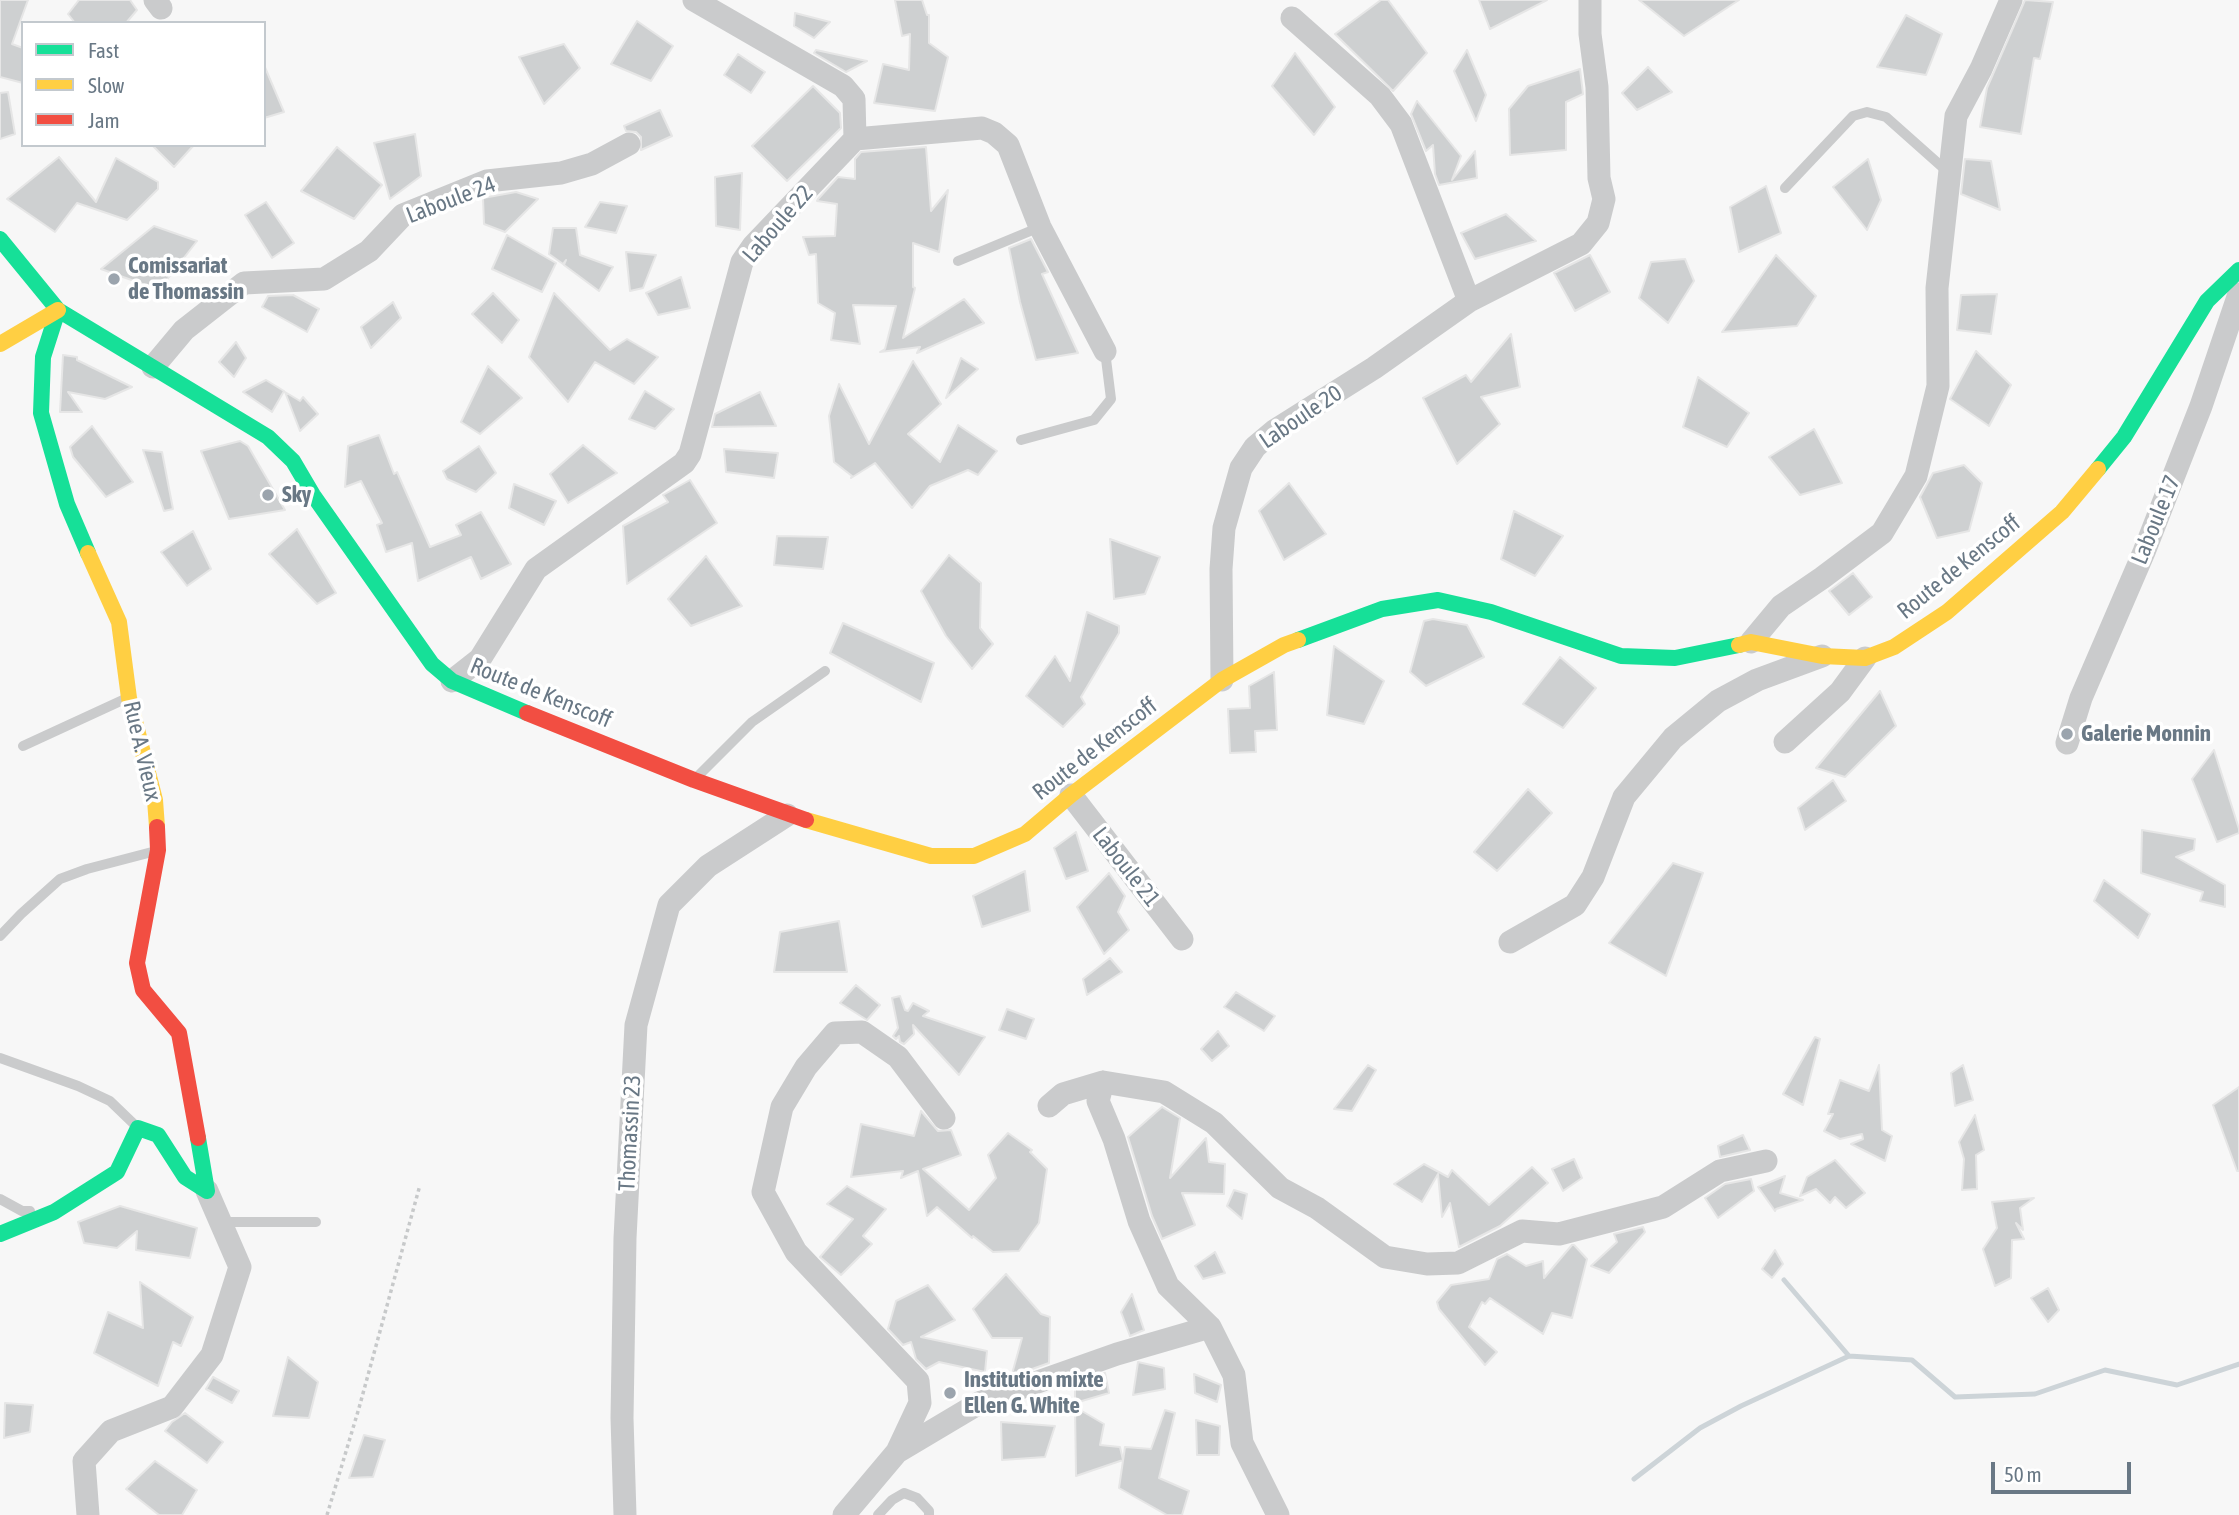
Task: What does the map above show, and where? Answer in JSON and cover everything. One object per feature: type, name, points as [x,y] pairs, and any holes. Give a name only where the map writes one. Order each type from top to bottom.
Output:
[{"type":"main road","name":"Route de Kenscoff","points":[[0,239],[58,310],[268,437],[293,461],[313,495],[432,664],[452,681],[787,815],[931,856],[974,856],[1025,834],[1071,795],[1222,680],[1284,645],[1382,609],[1438,600],[1491,612],[1621,656],[1675,659],[1751,642],[1822,656],[1865,658],[1894,647],[1947,612],[2062,512],[2124,437],[2207,301],[2239,270]]},
{"type":"main road","points":[[0,344],[58,310]]},
{"type":"main road","name":"Rue A. Vieux","points":[[58,310],[44,357],[41,412],[67,505],[119,622],[129,698],[155,800],[158,850],[137,962],[143,990],[179,1033],[208,1191]]},
{"type":"main road","points":[[0,1234],[54,1212],[117,1172],[138,1128],[158,1135],[185,1177],[208,1191]]},
{"type":"street","points":[[694,0],[843,86],[854,99],[855,139],[982,128],[994,133],[1008,145],[1040,227],[1105,351]]},
{"type":"street","name":"Laboule 20","points":[[1222,680],[1221,569],[1224,528],[1241,468],[1255,447],[1274,431],[1374,369],[1469,301],[1581,244],[1598,223],[1604,199],[1599,178],[1597,87],[1590,34],[1590,0]]},
{"type":"street","points":[[1751,642],[1781,606],[1822,579],[1882,533],[1916,476],[1938,386],[1937,288],[1956,116],[1981,69],[2011,0]]},
{"type":"street","points":[[1292,18],[1380,96],[1401,124],[1469,301]]},
{"type":"street","name":"Laboule 22","points":[[452,681],[480,660],[536,569],[684,463],[690,454],[742,262],[753,246],[855,139]]},
{"type":"street","name":"Laboule 24","points":[[153,367],[184,330],[244,283],[324,279],[369,251],[402,215],[487,181],[561,173],[592,164],[629,144]]},
{"type":"street","name":"Laboule 17","points":[[2067,743],[2081,698],[2144,552],[2201,406],[2239,294]]},
{"type":"street","points":[[1510,942],[1575,905],[1593,877],[1624,797],[1673,738],[1718,701],[1757,680],[1822,656]]},
{"type":"street","points":[[1785,742],[1840,692],[1865,658]]},
{"type":"street","name":"Laboule 21","points":[[1071,795],[1182,939]]},
{"type":"street","name":"Thomassin 23","points":[[625,1515],[622,1418],[625,1238],[636,1025],[669,905],[708,866],[787,815]]},
{"type":"street","points":[[844,1515],[897,1452],[920,1403],[918,1381],[796,1252],[763,1192],[782,1107],[806,1067],[835,1033],[862,1032],[898,1057],[944,1118]]},
{"type":"street","points":[[1103,1082],[1098,1101],[1114,1139],[1139,1221],[1168,1286],[1210,1327],[1234,1375],[1242,1443],[1278,1515]]},
{"type":"street","points":[[1049,1105],[1063,1094],[1103,1082],[1164,1092],[1214,1123],[1280,1188],[1317,1208],[1385,1257],[1427,1264],[1458,1263],[1522,1231],[1559,1234],[1663,1207],[1720,1171],[1766,1161]]},
{"type":"street","name":"Rue A. Vieux","points":[[88,1515],[84,1461],[111,1431],[173,1407],[212,1355],[240,1267],[208,1191]]},
{"type":"street","points":[[897,1452],[981,1402],[1117,1354],[1210,1327]]},
{"type":"lane","points":[[1785,188],[1853,116],[1867,112],[1886,117],[1950,174]]},
{"type":"lane","points":[[958,261],[1040,227]]},
{"type":"lane","points":[[1021,440],[1094,420],[1111,398],[1105,351]]},
{"type":"lane","points":[[694,780],[752,722],[825,671]]},
{"type":"lane","points":[[23,746],[129,698]]},
{"type":"lane","points":[[0,936],[60,878],[158,850]]},
{"type":"lane","points":[[0,1058],[110,1101],[138,1128]]},
{"type":"lane","points":[[0,1199],[22,1211],[54,1212]]},
{"type":"lane","points":[[220,1222],[316,1222]]},
{"type":"lane","points":[[878,1515],[892,1500],[904,1493],[917,1498],[929,1511],[929,1515]]},
{"type":"path","points":[[327,1515],[421,1185]]},
{"type":"building","points":[[0,0],[28,0],[12,44],[21,47],[21,82],[0,77]]},
{"type":"building","points":[[79,0],[130,0],[137,10],[128,21],[73,21],[68,14]]},
{"type":"building","points":[[895,0],[922,0],[929,15],[929,43],[948,57],[935,111],[874,103],[883,64],[909,70],[910,34],[902,36]]},
{"type":"building","points":[[1381,0],[1388,0],[1427,53],[1393,91],[1335,34]]},
{"type":"building","points":[[1479,0],[1547,0],[1490,29]]},
{"type":"building","points":[[1639,0],[1739,0],[1684,36]]},
{"type":"building","points":[[2025,0],[2053,2],[2040,59],[2034,58],[2021,134],[1980,127],[1987,88]]},
{"type":"building","points":[[795,13],[830,22],[814,38],[794,26]]},
{"type":"building","points":[[1906,15],[1942,34],[1926,75],[1877,67]]},
{"type":"building","points":[[637,21],[673,46],[651,81],[611,64]]},
{"type":"building","points":[[564,44],[580,68],[544,104],[519,57]]},
{"type":"building","points":[[816,50],[867,61],[846,72],[814,53]]},
{"type":"building","points":[[1467,50],[1486,95],[1476,121],[1454,71]]},
{"type":"building","points":[[1295,53],[1335,107],[1314,135],[1272,86]]},
{"type":"building","points":[[738,54],[765,72],[751,93],[724,75]]},
{"type":"building","points":[[1648,67],[1672,92],[1637,110],[1622,93]]},
{"type":"building","points":[[1580,69],[1583,94],[1566,102],[1566,150],[1510,155],[1509,109],[1528,86]]},
{"type":"building","points":[[266,70],[284,112],[266,117]]},
{"type":"building","points":[[813,86],[840,113],[841,128],[787,181],[752,146]]},
{"type":"building","points":[[8,92],[15,134],[0,139],[0,93]]},
{"type":"building","points":[[1417,101],[1461,156],[1452,180],[1475,151],[1477,178],[1439,185],[1435,174],[1433,145],[1426,151],[1411,114]]},
{"type":"building","points":[[660,110],[672,136],[641,150],[641,137],[636,132],[626,131],[624,126]]},
{"type":"building","points":[[415,134],[421,176],[390,199],[374,143]]},
{"type":"building","points":[[154,147],[192,147],[174,167]]},
{"type":"building","points":[[337,147],[382,185],[354,219],[301,191]]},
{"type":"building","points":[[926,147],[931,211],[948,190],[939,252],[913,243],[915,288],[903,338],[964,299],[984,323],[917,353],[920,347],[880,352],[885,349],[896,306],[853,305],[860,344],[831,340],[835,313],[818,303],[816,254],[809,255],[803,237],[835,236],[837,204],[817,201],[838,177],[855,179],[855,159],[861,152]]},
{"type":"building","points":[[59,157],[96,202],[116,158],[158,182],[158,189],[127,220],[77,203],[55,232],[7,199]]},
{"type":"building","points":[[1868,159],[1881,200],[1867,230],[1833,187]]},
{"type":"building","points":[[1965,159],[1991,161],[2000,210],[1961,194]]},
{"type":"building","points":[[742,173],[740,230],[716,226],[715,177]]},
{"type":"building","points":[[1766,186],[1781,233],[1739,252],[1730,207]]},
{"type":"building","points":[[516,192],[538,199],[505,232],[484,224],[483,198]]},
{"type":"building","points":[[266,202],[294,243],[272,258],[245,215]]},
{"type":"building","points":[[600,202],[627,206],[616,233],[585,227]]},
{"type":"building","points":[[1506,214],[1536,241],[1475,259],[1461,233]]},
{"type":"building","points":[[154,226],[197,241],[159,290],[101,269]]},
{"type":"building","points":[[553,228],[576,228],[580,255],[613,267],[599,291],[564,265],[566,260],[563,264],[549,254]]},
{"type":"building","points":[[507,235],[556,263],[542,292],[492,269]]},
{"type":"building","points":[[1031,239],[1048,272],[1042,274],[1078,353],[1036,360],[1009,248]]},
{"type":"building","points":[[626,252],[656,255],[643,288],[630,291]]},
{"type":"building","points":[[1590,255],[1610,292],[1575,311],[1554,273]]},
{"type":"building","points":[[1776,255],[1816,296],[1797,326],[1722,332]]},
{"type":"building","points":[[1685,259],[1694,281],[1668,323],[1639,298],[1651,262]]},
{"type":"building","points":[[681,277],[690,308],[658,315],[646,293]]},
{"type":"building","points":[[493,293],[519,320],[502,343],[472,314]]},
{"type":"building","points":[[554,293],[610,350],[627,339],[658,357],[634,384],[595,362],[568,402],[529,357]]},
{"type":"building","points":[[1997,294],[1991,334],[1957,330],[1961,295]]},
{"type":"building","points":[[293,295],[319,309],[307,332],[262,307],[268,296]]},
{"type":"building","points":[[393,302],[401,318],[371,348],[361,327]]},
{"type":"building","points":[[1511,334],[1520,387],[1481,397],[1500,424],[1457,464],[1423,398],[1466,375],[1471,382]]},
{"type":"building","points":[[236,342],[246,358],[234,377],[219,362]]},
{"type":"building","points":[[1976,351],[2011,385],[1989,426],[1950,399]]},
{"type":"building","points":[[63,355],[77,357],[77,360],[132,387],[105,399],[68,392],[82,412],[60,412]]},
{"type":"building","points":[[961,358],[978,369],[946,398]]},
{"type":"building","points":[[913,361],[941,404],[908,434],[940,462],[958,425],[997,451],[978,475],[968,470],[930,486],[912,508],[875,463],[851,478],[852,476],[834,462],[829,416],[839,384],[869,444]]},
{"type":"building","points":[[488,366],[522,398],[480,434],[461,422]]},
{"type":"building","points":[[1698,377],[1749,413],[1727,447],[1683,427]]},
{"type":"building","points":[[266,380],[284,391],[272,412],[243,392]]},
{"type":"building","points":[[645,391],[674,409],[655,429],[629,419]]},
{"type":"building","points":[[285,392],[300,401],[303,397],[318,414],[300,431]]},
{"type":"building","points":[[760,392],[776,426],[712,427],[715,414]]},
{"type":"building","points":[[92,426],[133,482],[106,497],[73,457],[70,447]]},
{"type":"building","points":[[1814,429],[1842,483],[1800,495],[1769,457]]},
{"type":"building","points":[[379,435],[394,474],[397,472],[430,547],[461,535],[456,525],[481,512],[511,564],[481,579],[471,557],[418,581],[412,543],[386,552],[377,525],[382,523],[361,481],[345,487],[348,446]]},
{"type":"building","points":[[240,441],[248,446],[285,510],[229,519],[201,451]]},
{"type":"building","points":[[583,445],[617,473],[568,503],[550,474]]},
{"type":"building","points":[[479,446],[496,473],[476,492],[447,479],[443,471]]},
{"type":"building","points":[[724,449],[778,453],[774,478],[726,472]]},
{"type":"building","points":[[143,450],[162,452],[173,509],[164,511]]},
{"type":"building","points":[[1964,465],[1982,483],[1969,531],[1937,538],[1920,497],[1933,473]]},
{"type":"building","points":[[690,480],[717,523],[627,584],[623,526],[668,502],[663,495]]},
{"type":"building","points":[[1289,483],[1326,534],[1284,560],[1259,511]]},
{"type":"building","points":[[514,484],[556,501],[544,525],[509,508]]},
{"type":"building","points":[[1514,511],[1563,536],[1535,576],[1501,559]]},
{"type":"building","points":[[297,529],[336,593],[317,604],[269,554]]},
{"type":"building","points":[[193,531],[211,569],[187,586],[161,552]]},
{"type":"building","points":[[777,536],[828,537],[823,569],[774,565]]},
{"type":"building","points":[[1110,539],[1160,557],[1145,594],[1114,599]]},
{"type":"building","points":[[949,555],[981,583],[980,628],[993,644],[972,669],[946,636],[921,591]]},
{"type":"building","points":[[706,556],[742,606],[691,626],[668,599]]},
{"type":"building","points":[[1853,573],[1872,597],[1849,615],[1829,591]]},
{"type":"building","points":[[1087,612],[1119,626],[1119,633],[1081,697],[1085,704],[1063,727],[1026,696],[1055,656],[1070,681]]},
{"type":"building","points":[[1433,619],[1467,625],[1484,657],[1426,686],[1410,672],[1424,621]]},
{"type":"building","points":[[843,623],[934,663],[921,702],[830,653]]},
{"type":"building","points":[[1334,646],[1384,681],[1364,724],[1327,715]]},
{"type":"building","points":[[1560,657],[1596,688],[1563,728],[1523,704]]},
{"type":"building","points":[[1274,672],[1277,730],[1255,731],[1256,752],[1230,753],[1228,709],[1250,708],[1249,686]]},
{"type":"building","points":[[1880,691],[1896,726],[1845,777],[1816,768]]},
{"type":"building","points":[[2214,750],[2239,829],[2239,833],[2217,842],[2192,779]]},
{"type":"building","points":[[1833,780],[1846,801],[1805,830],[1798,808]]},
{"type":"building","points":[[1528,789],[1552,813],[1497,871],[1474,852]]},
{"type":"building","points":[[2142,830],[2195,839],[2194,850],[2176,857],[2225,885],[2225,907],[2200,901],[2203,892],[2141,873]]},
{"type":"building","points":[[1076,832],[1088,871],[1066,879],[1054,848]]},
{"type":"building","points":[[1673,863],[1703,873],[1666,976],[1609,943]]},
{"type":"building","points":[[1025,871],[1030,911],[982,927],[973,896]]},
{"type":"building","points":[[1109,873],[1125,896],[1118,912],[1129,930],[1104,954],[1077,907]]},
{"type":"building","points":[[2104,880],[2150,914],[2138,938],[2094,901]]},
{"type":"building","points":[[839,921],[847,972],[774,972],[780,932]]},
{"type":"building","points":[[1110,958],[1122,972],[1087,995],[1083,979]]},
{"type":"building","points":[[856,985],[880,1005],[867,1020],[840,1003]]},
{"type":"building","points":[[1236,992],[1275,1016],[1264,1031],[1224,1007]]},
{"type":"building","points":[[900,996],[905,1010],[908,1011],[913,1003],[929,1011],[923,1016],[985,1037],[959,1075],[913,1025],[914,1034],[904,1044],[900,1042],[899,1036],[896,1039],[893,1036],[898,1028],[892,998]]},
{"type":"building","points":[[1007,1009],[1034,1019],[1026,1039],[999,1030]]},
{"type":"building","points":[[1218,1031],[1229,1046],[1212,1061],[1201,1049]]},
{"type":"building","points":[[1815,1037],[1820,1039],[1803,1105],[1783,1094]]},
{"type":"building","points":[[1368,1065],[1376,1070],[1352,1111],[1334,1109]]},
{"type":"building","points":[[1879,1065],[1882,1130],[1892,1136],[1885,1161],[1851,1144],[1863,1139],[1862,1134],[1840,1139],[1824,1131],[1833,1114],[1828,1114],[1840,1080],[1869,1091]]},
{"type":"building","points":[[1963,1065],[1973,1100],[1955,1106],[1951,1073]]},
{"type":"building","points":[[2239,1087],[2239,1171],[2237,1171],[2213,1105]]},
{"type":"building","points":[[1162,1107],[1180,1118],[1170,1178],[1206,1138],[1209,1162],[1225,1164],[1224,1194],[1182,1193],[1195,1225],[1162,1239],[1152,1216],[1128,1137]]},
{"type":"building","points":[[921,1111],[938,1131],[951,1130],[961,1155],[923,1169],[969,1210],[996,1178],[988,1155],[1008,1133],[1032,1150],[1030,1152],[1047,1169],[1039,1223],[1019,1251],[993,1252],[973,1236],[972,1238],[937,1207],[927,1216],[918,1171],[901,1178],[903,1171],[851,1177],[861,1124],[914,1136]]},
{"type":"building","points":[[1975,1115],[1984,1150],[1976,1155],[1977,1189],[1962,1190],[1964,1159],[1959,1142]]},
{"type":"building","points":[[1743,1135],[1750,1150],[1720,1157],[1718,1146]]},
{"type":"building","points":[[1574,1159],[1582,1178],[1563,1191],[1552,1169]]},
{"type":"building","points":[[1835,1160],[1865,1193],[1846,1208],[1835,1197],[1830,1203],[1816,1189],[1800,1196],[1807,1177]]},
{"type":"building","points":[[1424,1164],[1448,1177],[1452,1170],[1489,1205],[1532,1167],[1548,1183],[1500,1226],[1459,1247],[1450,1203],[1442,1217],[1438,1174],[1422,1202],[1394,1184]]},
{"type":"building","points":[[1785,1176],[1780,1193],[1803,1200],[1775,1211],[1758,1187]]},
{"type":"building","points":[[1751,1179],[1754,1191],[1718,1218],[1705,1198],[1725,1184]]},
{"type":"building","points":[[847,1186],[886,1209],[863,1236],[872,1244],[841,1275],[820,1257],[853,1219],[827,1204]]},
{"type":"building","points":[[1234,1190],[1247,1194],[1242,1219],[1227,1206]]},
{"type":"building","points":[[2034,1198],[2020,1208],[2023,1230],[2016,1223],[2024,1239],[2012,1240],[2011,1278],[1995,1286],[1983,1249],[1997,1228],[1992,1202]]},
{"type":"building","points":[[120,1206],[197,1228],[190,1258],[136,1250],[137,1231],[117,1248],[84,1243],[78,1222]]},
{"type":"building","points":[[1643,1227],[1645,1232],[1609,1273],[1591,1266],[1617,1242],[1614,1234]]},
{"type":"building","points":[[1572,1245],[1587,1259],[1572,1318],[1552,1313],[1543,1334],[1490,1298],[1485,1304],[1482,1302],[1469,1327],[1497,1352],[1485,1365],[1439,1309],[1437,1302],[1451,1285],[1489,1279],[1497,1259],[1507,1254],[1526,1266],[1543,1261],[1544,1278]]},
{"type":"building","points":[[1775,1250],[1783,1264],[1772,1278],[1762,1269]]},
{"type":"building","points":[[1215,1252],[1225,1273],[1203,1279],[1195,1266]]},
{"type":"building","points":[[1006,1274],[1041,1314],[1050,1317],[1049,1363],[1018,1374],[1012,1374],[1022,1338],[992,1338],[973,1309]]},
{"type":"building","points":[[140,1282],[193,1317],[181,1346],[173,1342],[158,1386],[94,1353],[108,1312],[143,1328]]},
{"type":"building","points":[[928,1285],[955,1320],[921,1337],[987,1351],[985,1372],[939,1362],[926,1369],[916,1359],[911,1342],[903,1345],[888,1329],[896,1301]]},
{"type":"building","points":[[2048,1288],[2059,1310],[2048,1322],[2031,1298]]},
{"type":"building","points":[[1132,1294],[1144,1330],[1130,1336],[1121,1312]]},
{"type":"building","points":[[288,1357],[318,1382],[309,1418],[273,1416]]},
{"type":"building","points":[[1138,1362],[1164,1368],[1165,1389],[1133,1395]]},
{"type":"building","points":[[1105,1373],[1109,1393],[1075,1403],[1075,1384]]},
{"type":"building","points":[[1194,1374],[1221,1385],[1217,1402],[1195,1393]]},
{"type":"building","points":[[213,1377],[239,1391],[232,1403],[206,1389]]},
{"type":"building","points":[[5,1403],[33,1405],[30,1432],[4,1438]]},
{"type":"building","points":[[1075,1407],[1104,1424],[1100,1445],[1120,1447],[1123,1460],[1076,1476]]},
{"type":"building","points":[[1165,1410],[1175,1413],[1159,1478],[1189,1491],[1182,1515],[1167,1515],[1119,1488],[1125,1447],[1151,1449]]},
{"type":"building","points":[[185,1413],[223,1442],[207,1463],[165,1431]]},
{"type":"building","points":[[1196,1420],[1220,1426],[1219,1455],[1197,1455]]},
{"type":"building","points":[[1001,1422],[1055,1426],[1045,1457],[1002,1460]]},
{"type":"building","points":[[364,1435],[385,1440],[373,1477],[349,1478]]},
{"type":"building","points":[[155,1461],[197,1490],[182,1515],[159,1515],[126,1489]]},
{"type":"waterway","points":[[1784,1280],[1849,1356],[1912,1360],[1955,1397],[2035,1394],[2105,1370],[2177,1385],[2239,1364]]},
{"type":"waterway","points":[[1634,1479],[1700,1428],[1849,1356]]},
{"type":"traffic: fast","points":[[0,239],[58,310],[268,437],[293,461],[313,495],[432,664],[452,681],[527,713]]},
{"type":"traffic: fast","points":[[2098,469],[2124,437],[2207,301],[2239,270]]},
{"type":"traffic: fast","points":[[58,310],[43,357],[41,413],[67,504],[88,553]]},
{"type":"traffic: fast","points":[[1298,640],[1382,609],[1438,600],[1491,612],[1621,656],[1675,658],[1739,645]]},
{"type":"traffic: fast","points":[[0,1234],[54,1212],[117,1172],[138,1128],[158,1135],[185,1177],[207,1191],[198,1138]]},
{"type":"traffic: slow","points":[[0,344],[58,310]]},
{"type":"traffic: slow","points":[[1739,645],[1751,642],[1822,656],[1865,658],[1894,647],[1947,612],[2062,512],[2098,469]]},
{"type":"traffic: slow","points":[[88,553],[119,622],[129,698],[155,800],[157,827]]},
{"type":"traffic: slow","points":[[806,820],[931,856],[974,856],[1025,834],[1071,795],[1222,680],[1298,640]]},
{"type":"traffic: jam","points":[[527,713],[694,780],[806,820]]},
{"type":"traffic: jam","points":[[157,827],[158,850],[137,963],[143,990],[179,1033],[198,1138]]},
{"type":"place","name":"Comissariat de Thomassin","points":[[114,279]]},
{"type":"place","name":"Sky","points":[[268,495]]},
{"type":"place","name":"Galerie Monnin","points":[[2067,734]]},
{"type":"place","name":"Institution mixte Ellen G. White","points":[[950,1393]]}]
